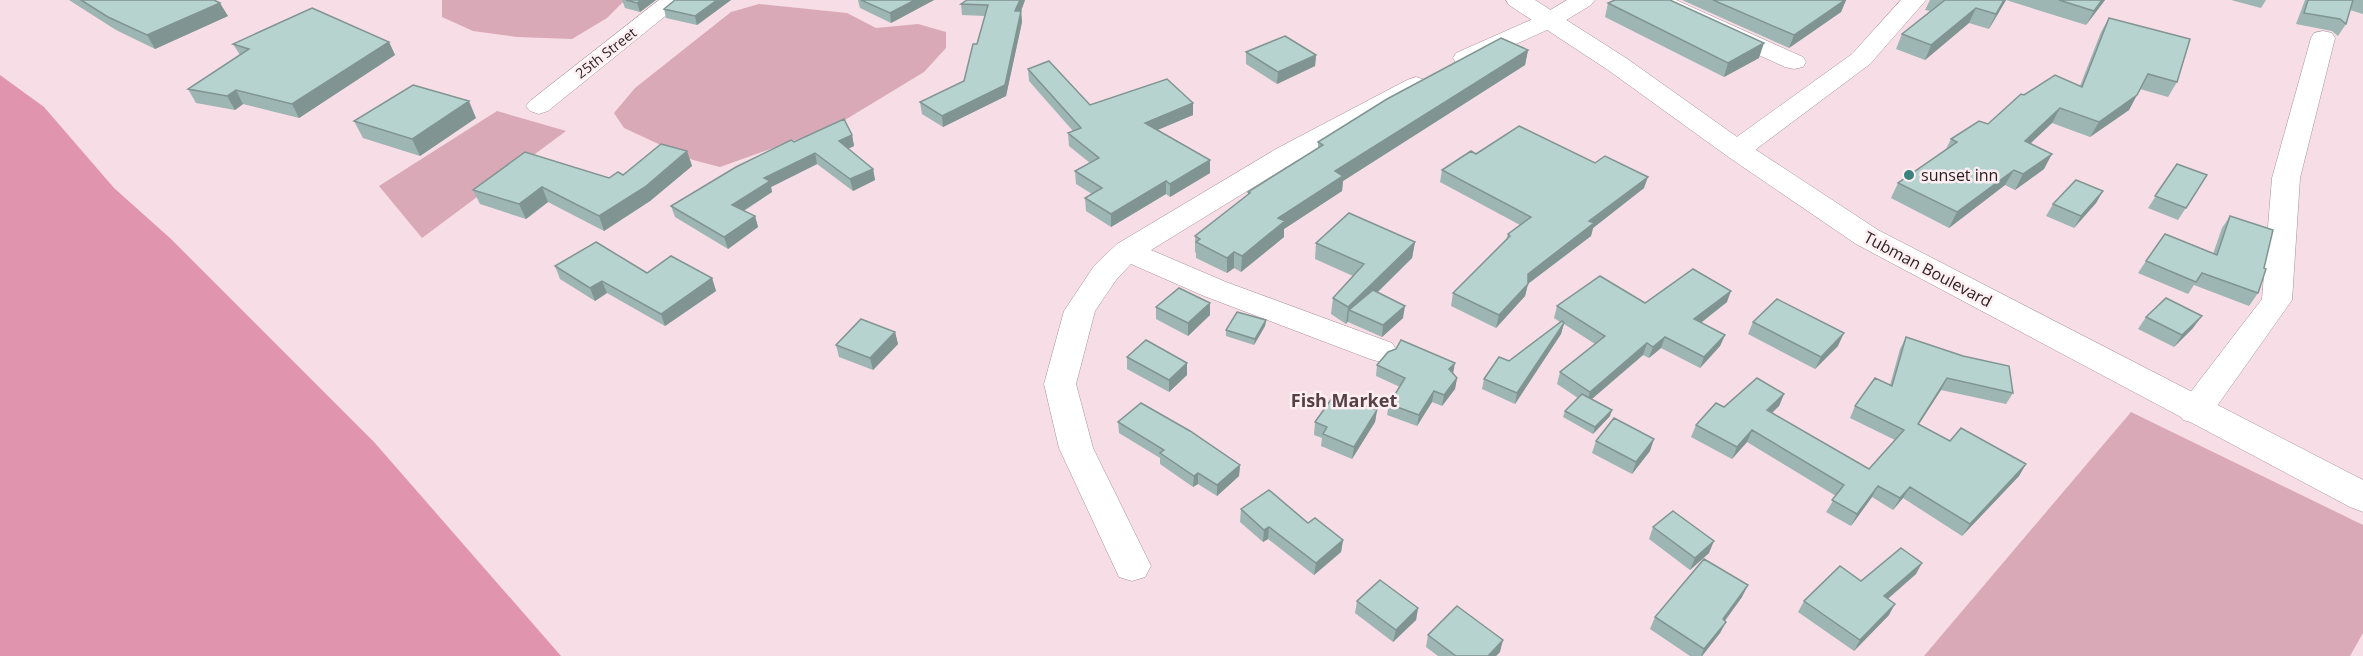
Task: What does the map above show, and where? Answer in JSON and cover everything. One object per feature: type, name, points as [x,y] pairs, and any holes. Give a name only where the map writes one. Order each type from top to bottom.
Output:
[{"type":"highway","name":"Tubman Boulevard","points":[[1518,0],[1867,237],[2195,411],[2363,496]]},
{"type":"street","name":"25th Street","points":[[539,106],[672,0]]},
{"type":"street","points":[[1132,566],[1076,448],[1060,384],[1080,311],[1105,273],[1127,251],[1208,204],[1286,154],[1489,45],[1550,20],[1584,0]]},
{"type":"street","points":[[1657,0],[1794,62]]},
{"type":"street","points":[[1737,150],[1861,59],[1901,3]]},
{"type":"street","points":[[2195,411],[2277,300],[2286,178],[2323,38]]},
{"type":"street","points":[[1127,251],[1215,289],[1381,351]]},
{"type":"shaded area","points":[[442,0],[625,0],[607,18],[572,39],[517,37],[473,31],[442,17]]},
{"type":"shaded area","points":[[759,4],[847,13],[876,28],[918,24],[946,32],[946,48],[924,72],[835,126],[720,167],[693,160],[624,128],[614,113],[635,88],[731,12]]},
{"type":"shaded area","points":[[0,75],[44,107],[114,188],[171,239],[374,442],[561,656],[0,656]]},
{"type":"shaded area","points":[[497,111],[566,131],[422,238],[379,186]]},
{"type":"shaded area","points":[[2131,412],[2363,525],[2363,633],[2350,656],[1924,656]]},
{"type":"building","points":[[81,0],[214,0],[220,3],[147,35],[108,17]]},
{"type":"building","points":[[675,0],[717,0],[695,16],[664,9]]},
{"type":"building","points":[[861,0],[915,0],[890,13]]},
{"type":"building","points":[[967,0],[1020,0],[1015,11],[1021,11],[1005,85],[942,116],[920,102],[964,81],[973,44],[977,44],[988,5],[961,4]]},
{"type":"building","points":[[1615,0],[1670,0],[1764,43],[1728,63],[1608,3]]},
{"type":"building","points":[[1713,0],[1845,0],[1794,35]]},
{"type":"building","points":[[1945,0],[2004,0],[1996,14],[1976,8],[1931,45],[1902,34]]},
{"type":"building","points":[[2059,0],[2102,0],[2094,11]]},
{"type":"building","points":[[2308,0],[2353,0],[2346,24],[2340,19],[2304,13]]},
{"type":"building","points":[[312,8],[389,42],[292,104],[236,90],[227,96],[188,89],[249,49],[233,44]]},
{"type":"building","points":[[2109,18],[2190,39],[2177,82],[2148,74],[2137,95],[2099,122],[2060,108],[2025,141],[2052,154],[2023,174],[2014,170],[1957,212],[1898,183],[1957,142],[1951,139],[1979,121],[1988,124],[2021,94],[2024,95],[2055,75],[2082,87]]},
{"type":"building","points":[[1285,36],[1316,55],[1278,72],[1246,52]]},
{"type":"building","points":[[1501,38],[1528,50],[1335,171],[1343,176],[1278,218],[1285,221],[1242,256],[1234,252],[1227,258],[1196,242],[1200,239],[1195,236],[1250,193],[1248,192],[1323,145],[1318,142],[1387,99]]},
{"type":"building","points":[[1049,61],[1090,105],[1167,79],[1193,103],[1145,123],[1210,160],[1170,184],[1166,181],[1111,214],[1085,198],[1102,188],[1075,171],[1099,158],[1068,133],[1081,128],[1028,69]]},
{"type":"building","points":[[413,85],[469,101],[412,139],[354,121]]},
{"type":"building","points":[[844,119],[852,135],[839,141],[873,169],[850,179],[815,153],[764,178],[770,181],[732,205],[755,216],[724,237],[671,206],[736,167],[791,140],[794,142]]},
{"type":"building","points":[[1519,126],[1595,163],[1605,156],[1648,177],[1589,221],[1594,223],[1528,274],[1528,284],[1499,315],[1453,293],[1510,236],[1508,234],[1531,217],[1442,170],[1471,151],[1476,154]]},
{"type":"building","points":[[661,144],[687,151],[645,187],[599,216],[542,187],[519,204],[473,190],[525,152],[609,178],[618,172],[623,175]]},
{"type":"building","points":[[2177,164],[2207,175],[2186,208],[2155,196]]},
{"type":"building","points":[[2076,180],[2103,191],[2081,216],[2053,204]]},
{"type":"building","points":[[1349,213],[1415,242],[1348,307],[1333,298],[1364,264],[1316,243]]},
{"type":"building","points":[[2230,216],[2273,230],[2264,268],[2266,269],[2258,293],[2202,273],[2196,282],[2146,261],[2165,234],[2217,255]]},
{"type":"building","points":[[596,242],[647,273],[671,256],[712,278],[661,314],[602,281],[590,288],[555,266]]},
{"type":"building","points":[[1693,269],[1731,291],[1694,319],[1725,335],[1704,357],[1665,337],[1653,347],[1647,343],[1590,392],[1560,372],[1605,336],[1557,306],[1600,276],[1645,303]]},
{"type":"building","points":[[1179,288],[1210,303],[1188,323],[1156,307]]},
{"type":"building","points":[[1373,290],[1405,306],[1383,325],[1349,310]]},
{"type":"building","points":[[2166,298],[2202,316],[2182,335],[2146,317]]},
{"type":"building","points":[[1777,299],[1844,333],[1821,357],[1753,322]]},
{"type":"building","points":[[1237,312],[1266,320],[1255,339],[1226,330]]},
{"type":"building","points":[[861,319],[895,332],[870,358],[836,345]]},
{"type":"building","points":[[1562,321],[1564,323],[1517,393],[1484,379],[1499,357],[1509,361]]},
{"type":"building","points":[[1906,337],[1963,356],[2009,366],[2013,393],[1947,378],[1918,424],[1950,441],[1961,428],[2026,464],[1970,524],[1910,487],[1900,498],[1878,486],[1857,514],[1832,500],[1844,485],[1752,430],[1737,447],[1696,425],[1716,403],[1724,407],[1757,378],[1784,394],[1767,410],[1869,469],[1904,430],[1855,406],[1875,378],[1892,386]]},
{"type":"building","points":[[1146,340],[1187,363],[1169,380],[1127,357]]},
{"type":"building","points":[[1401,340],[1455,363],[1449,369],[1457,378],[1444,395],[1434,391],[1419,415],[1389,404],[1405,378],[1377,365],[1388,352],[1396,349]]},
{"type":"building","points":[[1335,394],[1377,410],[1354,447],[1323,434],[1327,427],[1315,422]]},
{"type":"building","points":[[1582,394],[1612,410],[1595,427],[1565,411]]},
{"type":"building","points":[[1141,403],[1190,431],[1240,465],[1217,485],[1198,473],[1194,476],[1160,453],[1164,450],[1118,422]]},
{"type":"building","points":[[1614,418],[1654,439],[1636,462],[1596,441]]},
{"type":"building","points":[[1269,490],[1308,523],[1315,518],[1343,540],[1316,563],[1269,527],[1264,530],[1241,509]]},
{"type":"building","points":[[1673,511],[1714,541],[1695,558],[1653,527]]},
{"type":"building","points":[[1901,548],[1922,563],[1884,596],[1895,604],[1860,640],[1804,601],[1840,566],[1861,581]]},
{"type":"building","points":[[1704,559],[1748,585],[1723,619],[1726,622],[1704,649],[1655,617]]},
{"type":"building","points":[[1380,580],[1418,608],[1396,630],[1357,601]]},
{"type":"building","points":[[1457,606],[1503,640],[1488,656],[1456,656],[1428,635]]},
{"type":"place","name":"sunset inn","points":[[1909,175]]},
{"type":"district","name":"Fish Market","points":[[1344,401]]}]
